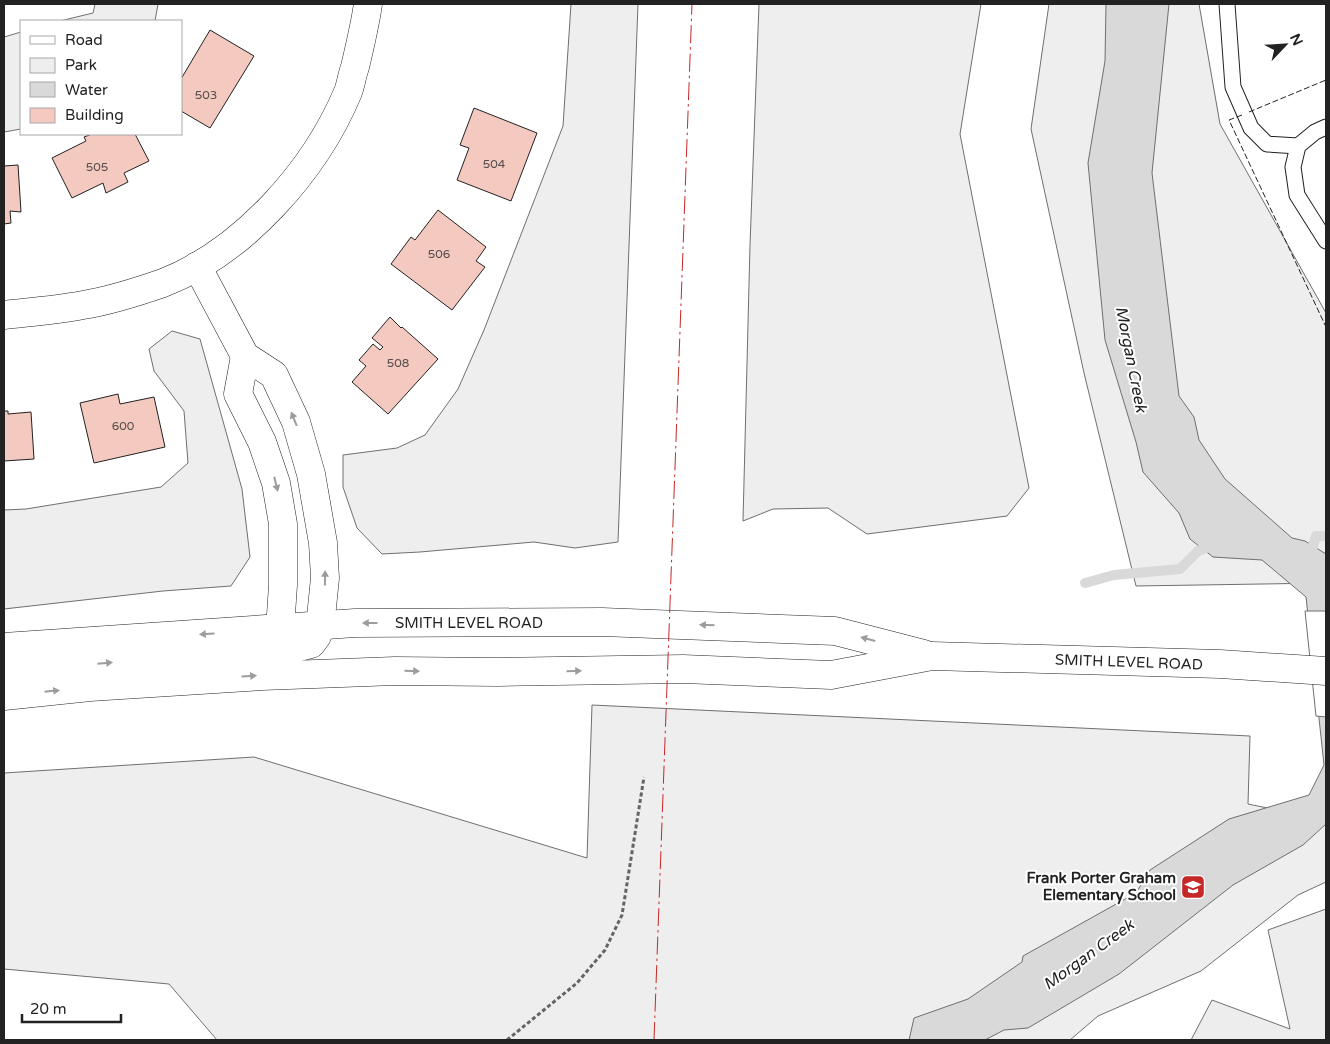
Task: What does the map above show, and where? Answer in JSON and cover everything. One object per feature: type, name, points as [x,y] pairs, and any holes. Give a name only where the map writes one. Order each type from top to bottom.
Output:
[{"type":"main road","points":[[4,315],[83,305],[120,296],[163,282],[197,266],[229,244],[262,217],[297,180],[326,138],[348,91],[365,28],[368,4]]},
{"type":"main road","points":[[4,673],[173,657],[266,653],[311,644],[317,636],[320,627],[326,578],[323,543],[311,474],[296,422],[274,375],[244,356],[197,266]]},
{"type":"main road","points":[[244,356],[238,394],[262,442],[276,483],[283,524],[283,585],[280,630]]},
{"type":"main road","name":"SMITH LEVEL ROAD","points":[[4,647],[280,630],[355,623],[602,622],[826,630],[932,656]]},
{"type":"main road","name":"SMITH LEVEL ROAD","points":[[4,696],[90,687],[262,676],[395,671],[498,672],[683,669],[831,675],[932,656],[1220,664],[1326,670]]},
{"type":"lane","points":[[1227,4],[1234,87],[1251,128],[1268,144],[1298,146]]},
{"type":"lane","points":[[1326,127],[1315,132],[1298,146],[1293,167],[1297,195],[1326,241]]},
{"type":"path","points":[[507,1040],[577,983],[605,950],[622,915],[644,777]]},
{"type":"green space","points":[[95,4],[158,4],[155,20],[64,20],[93,13]]},
{"type":"green space","points":[[571,4],[638,4],[618,542],[575,548],[534,542],[382,554],[357,528],[343,487],[343,455],[397,448],[425,435],[458,389],[484,330],[563,126]]},
{"type":"green space","points":[[759,4],[981,4],[960,134],[1029,488],[1007,516],[867,534],[828,508],[773,509],[743,521],[750,245]]},
{"type":"green space","points":[[1049,4],[1199,4],[1220,124],[1326,313],[1326,583],[1136,586],[1084,373],[1031,129]]},
{"type":"green space","points":[[20,32],[20,129],[4,132],[4,37]]},
{"type":"green space","points":[[172,331],[200,339],[242,489],[250,557],[231,586],[163,591],[4,609],[4,510],[26,509],[161,487],[188,463],[184,411],[154,371],[149,349]]},
{"type":"green space","points":[[592,705],[1250,736],[1248,804],[1326,820],[1326,882],[1298,895],[1201,971],[1098,1016],[1070,1040],[217,1040],[169,984],[4,969],[4,773],[254,757],[587,858]]},
{"type":"shaded area","points":[[1326,909],[1326,1040],[1191,1040],[1212,1000],[1290,1029],[1268,930]]},
{"type":"water","name":"Morgan Creek","points":[[1106,4],[1169,4],[1152,173],[1179,396],[1194,417],[1199,440],[1225,479],[1292,538],[1305,541],[1326,554],[1326,824],[1303,845],[1233,885],[1119,974],[1028,1028],[1004,1030],[985,1040],[909,1040],[914,1018],[968,999],[1022,962],[1023,956],[1136,893],[1150,870],[1229,819],[1309,795],[1324,765],[1306,597],[1262,560],[1213,557],[1190,539],[1179,513],[1143,472],[1136,442],[1105,340],[1088,163],[1105,61]]},
{"type":"pier","points":[[1305,611],[1326,611],[1326,717],[1316,716]]},
{"type":"building","points":[[210,30],[254,56],[210,128],[182,112],[182,77]]},
{"type":"building","points":[[474,108],[537,133],[511,201],[457,180],[469,148],[460,145]]},
{"type":"building","points":[[89,135],[136,135],[149,161],[124,173],[128,182],[106,193],[103,183],[72,198],[52,158],[86,141],[84,137]]},
{"type":"building","points":[[18,165],[21,212],[10,211],[11,223],[4,224],[4,166]]},
{"type":"building","points":[[438,210],[486,247],[476,261],[485,267],[452,310],[391,264],[411,237],[415,240]]},
{"type":"building","points":[[390,317],[438,359],[388,414],[352,382],[366,366],[359,360],[373,344],[380,350],[383,347],[372,338]]},
{"type":"building","points":[[118,394],[120,404],[154,397],[165,447],[94,463],[80,403]]},
{"type":"building","points":[[4,411],[8,411],[8,414],[31,412],[34,459],[4,461]]},
{"type":"waterway","points":[[1309,559],[1316,536],[1326,536]]},
{"type":"waterway","points":[[1085,583],[1114,575],[1180,569],[1198,551],[1216,544]]},
{"type":"fence","points":[[1249,112],[1326,80]]},
{"type":"fence","points":[[1242,115],[1229,120],[1326,327]]},
{"type":"power","points":[[654,1040],[692,4]]},
{"type":"place","name":"Frank Porter Graham Elementary School","points":[[1193,887]]}]
